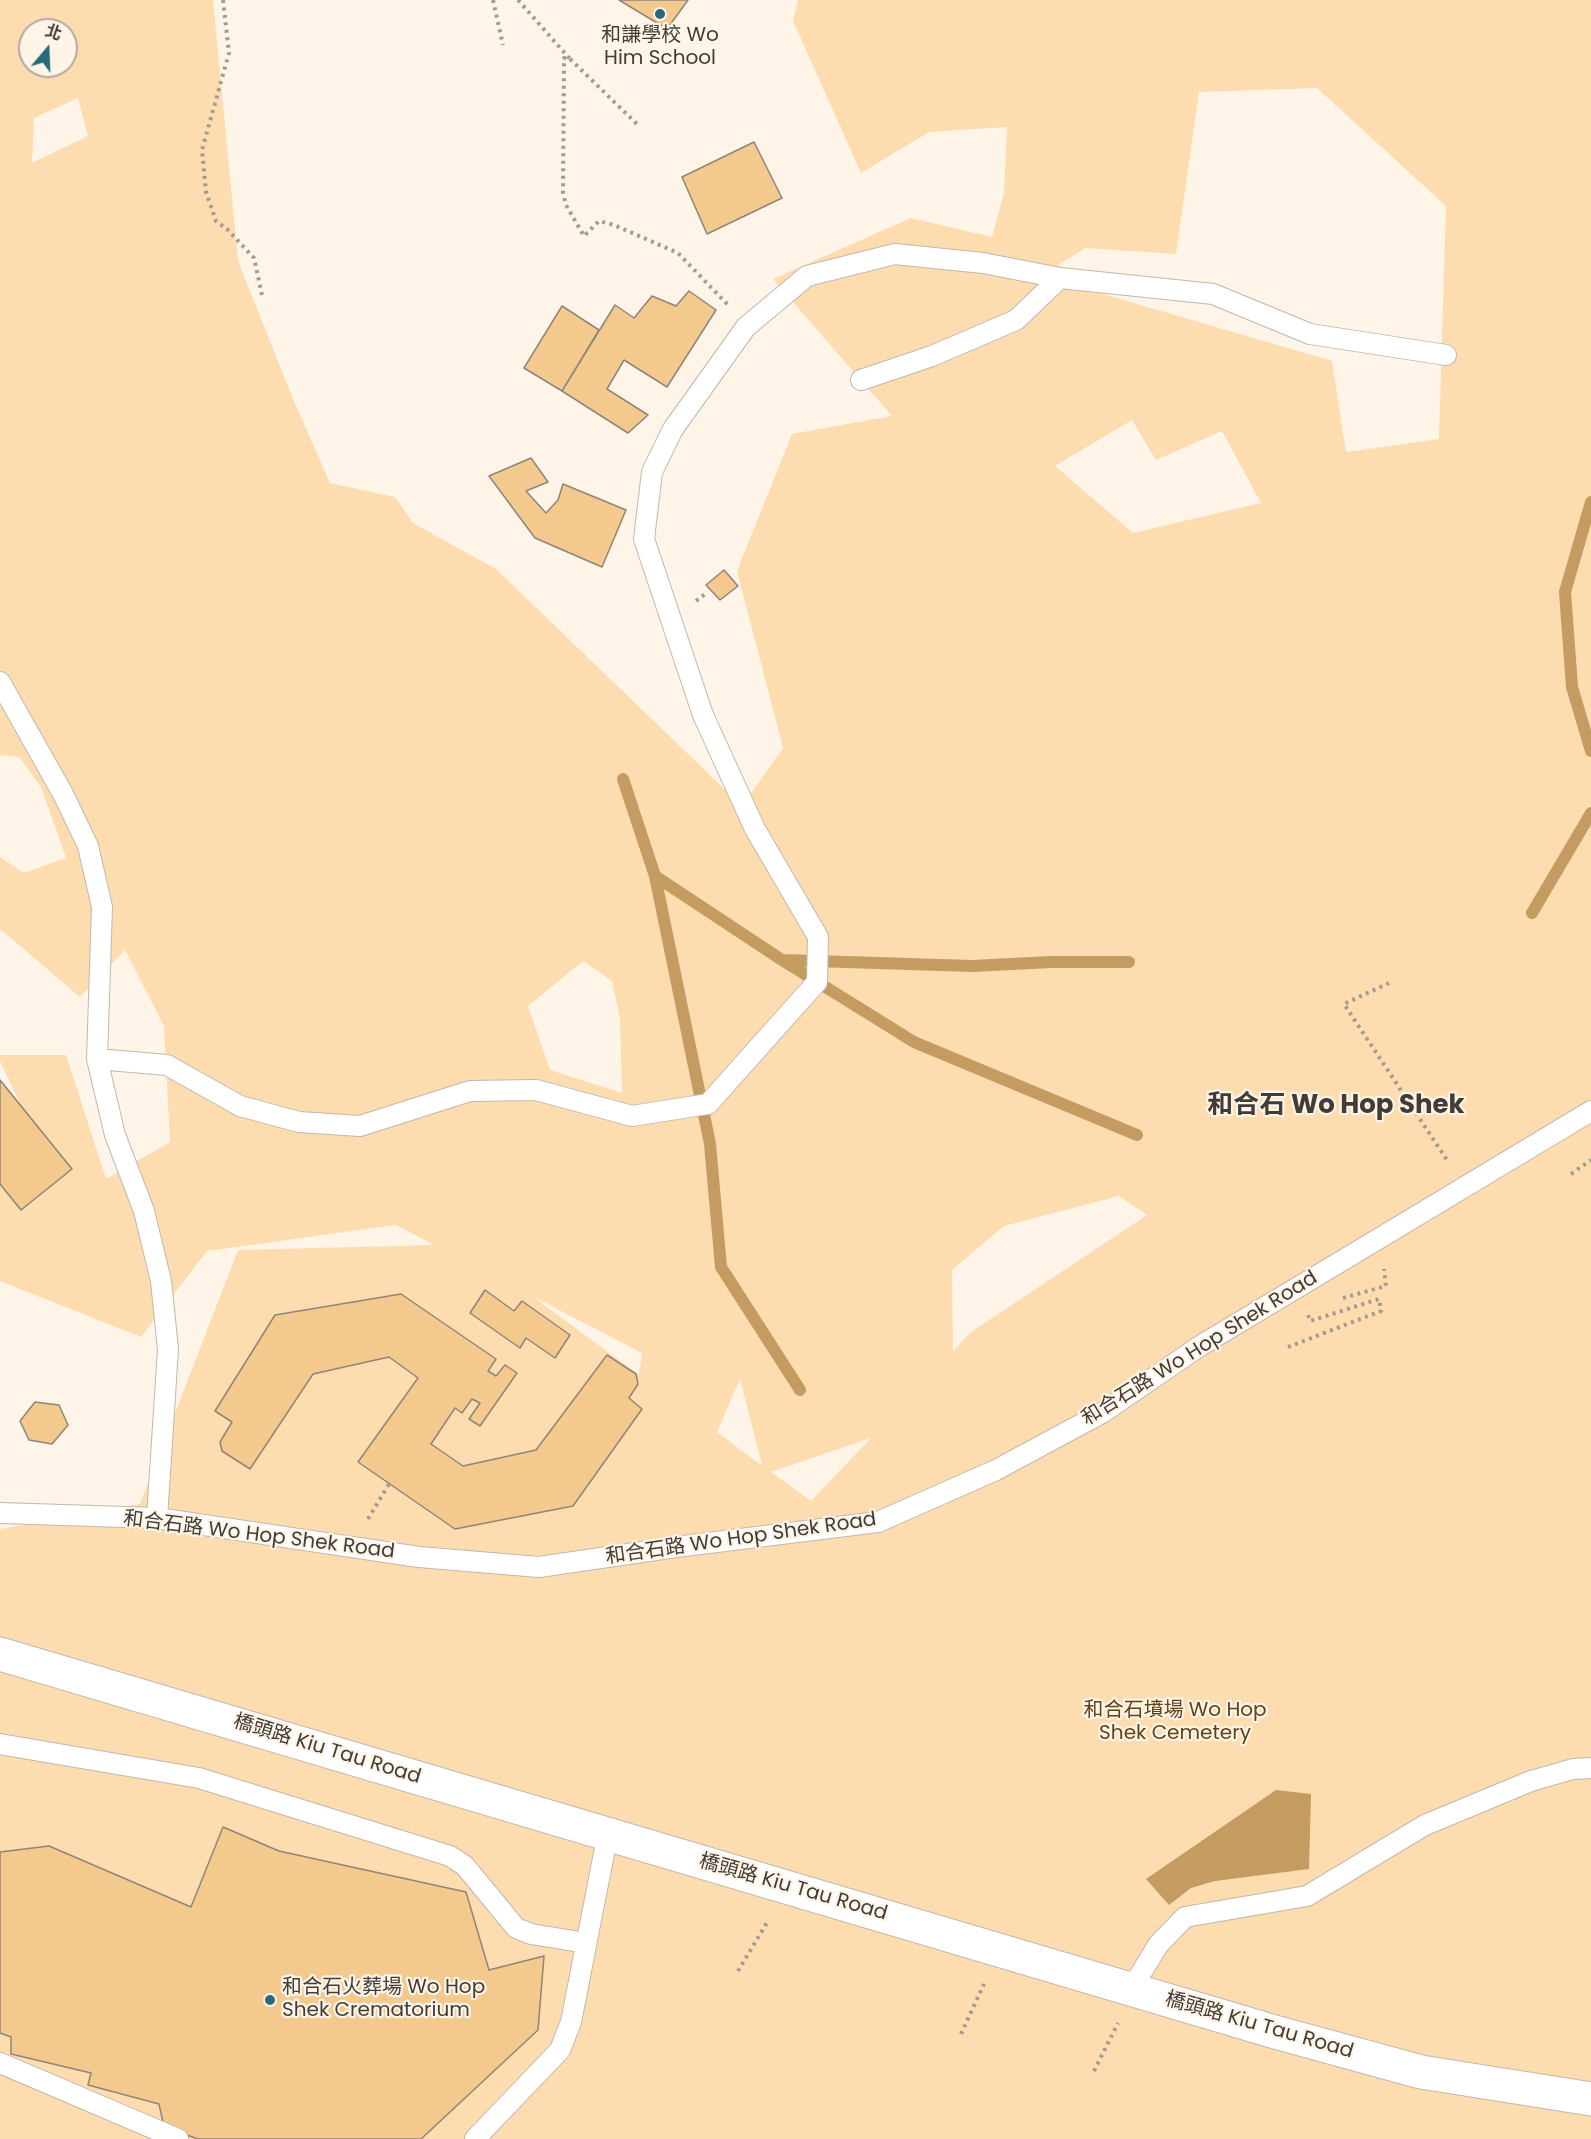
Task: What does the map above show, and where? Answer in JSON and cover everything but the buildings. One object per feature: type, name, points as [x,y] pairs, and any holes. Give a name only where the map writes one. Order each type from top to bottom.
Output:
[{"type":"street","name":"橋頭路 Kiu Tau Road","points":[[0,1654],[608,1833],[1127,2001],[1275,2032],[1421,2072],[1591,2099]]},
{"type":"lane","points":[[97,1059],[167,1065],[240,1106],[299,1122],[360,1126],[470,1091],[536,1090],[632,1116],[708,1104],[817,982],[819,937],[755,829],[703,715],[644,539],[652,472],[673,429],[746,327],[807,276],[895,255],[983,263],[1060,278],[1213,294],[1310,334],[1446,355]]},
{"type":"lane","points":[[861,380],[932,356],[1016,321],[1060,278]]},
{"type":"lane","points":[[0,682],[63,794],[88,846],[102,907],[97,1059],[115,1135],[144,1211],[161,1281],[168,1349],[157,1518]]},
{"type":"lane","name":"和合石路 Wo Hop Shek Road","points":[[0,1513],[157,1518],[419,1557],[539,1568],[676,1546],[878,1522],[996,1470],[1102,1413],[1200,1346],[1591,1111]]},
{"type":"lane","points":[[0,1744],[199,1778],[450,1856],[465,1866],[516,1928],[531,1934],[586,1943]]},
{"type":"lane","points":[[1127,2001],[1158,1945],[1185,1917],[1307,1896],[1425,1825],[1531,1781],[1573,1769],[1591,1768]]},
{"type":"lane","points":[[475,2139],[561,2050],[571,2022],[608,1833]]},
{"type":"lane","points":[[0,2063],[178,2139]]},
{"type":"path","points":[[223,0],[229,53],[202,150],[206,192],[216,220],[254,258],[262,295]]},
{"type":"path","points":[[493,0],[503,45]]},
{"type":"path","points":[[518,0],[570,59],[638,125]]},
{"type":"path","points":[[570,59],[564,58],[562,193],[566,205],[584,236],[598,221],[614,225],[678,253],[746,327]]},
{"type":"path","points":[[1389,983],[1344,1004],[1449,1164]]},
{"type":"path","points":[[1571,1174],[1591,1160]]},
{"type":"path","points":[[1373,1273],[1393,1263]]},
{"type":"path","points":[[1340,1299],[1386,1286],[1384,1268]]},
{"type":"path","points":[[1288,1347],[1381,1311],[1379,1299],[1310,1321],[1305,1308]]},
{"type":"path","points":[[367,1521],[389,1484]]},
{"type":"path","points":[[738,1971],[768,1920]]},
{"type":"path","points":[[962,2034],[988,1976]]},
{"type":"path","points":[[1094,2071],[1127,2001]]},
{"type":"green space","name":"和合石墳場 Wo Hop Shek Cemetery","points":[[0,0],[213,0],[238,261],[293,399],[330,483],[395,497],[413,523],[496,569],[742,806],[783,748],[737,571],[792,434],[892,416],[773,279],[911,218],[992,237],[1004,193],[1007,127],[929,132],[861,173],[793,21],[798,0],[1591,0],[1591,2139],[0,2139],[0,1529],[140,1504],[238,1250],[434,1245],[396,1225],[207,1251],[141,1337],[0,1281],[0,1160],[50,1167],[0,1061],[0,1055],[66,1055],[106,1179],[170,1142],[164,1026],[125,950],[80,997],[0,929],[0,857],[24,873],[66,858],[41,787],[19,757],[0,755]],"holes":[[[1317,88],[1446,206],[1439,439],[1346,452],[1332,361],[1096,292],[1058,265],[1085,248],[1176,254],[1199,92]],[[78,98],[88,136],[32,163],[34,118]],[[1132,420],[1156,460],[1222,431],[1261,503],[1133,533],[1055,466]],[[583,961],[612,981],[620,1018],[622,1093],[550,1070],[528,1006]],[[1119,1196],[1147,1215],[971,1332],[953,1351],[952,1270],[1004,1226]],[[532,1296],[642,1353],[638,1374]],[[740,1379],[762,1465],[717,1432]],[[871,1438],[811,1501],[771,1472]]]},
{"type":"shaded area","points":[[1276,1790],[1311,1794],[1309,1869],[1215,1881],[1191,1888],[1169,1905],[1146,1879]]},
{"type":"waterway","points":[[1591,502],[1565,592],[1572,687],[1591,751]]},
{"type":"waterway","points":[[623,779],[655,876],[710,1144],[721,1267],[800,1390]]},
{"type":"waterway","points":[[1532,913],[1591,813]]},
{"type":"waterway","points":[[655,876],[782,960],[914,1042],[1137,1135]]},
{"type":"waterway","points":[[783,960],[972,966],[1051,962],[1129,962]]},
{"type":"place","name":"和謙學校 Wo Him School","points":[[660,14]]},
{"type":"place","name":"和合石火葬場 Wo Hop Shek Crematorium","points":[[270,2000]]},
{"type":"district","name":"和合石 Wo Hop Shek","points":[[1336,1106]]}]
